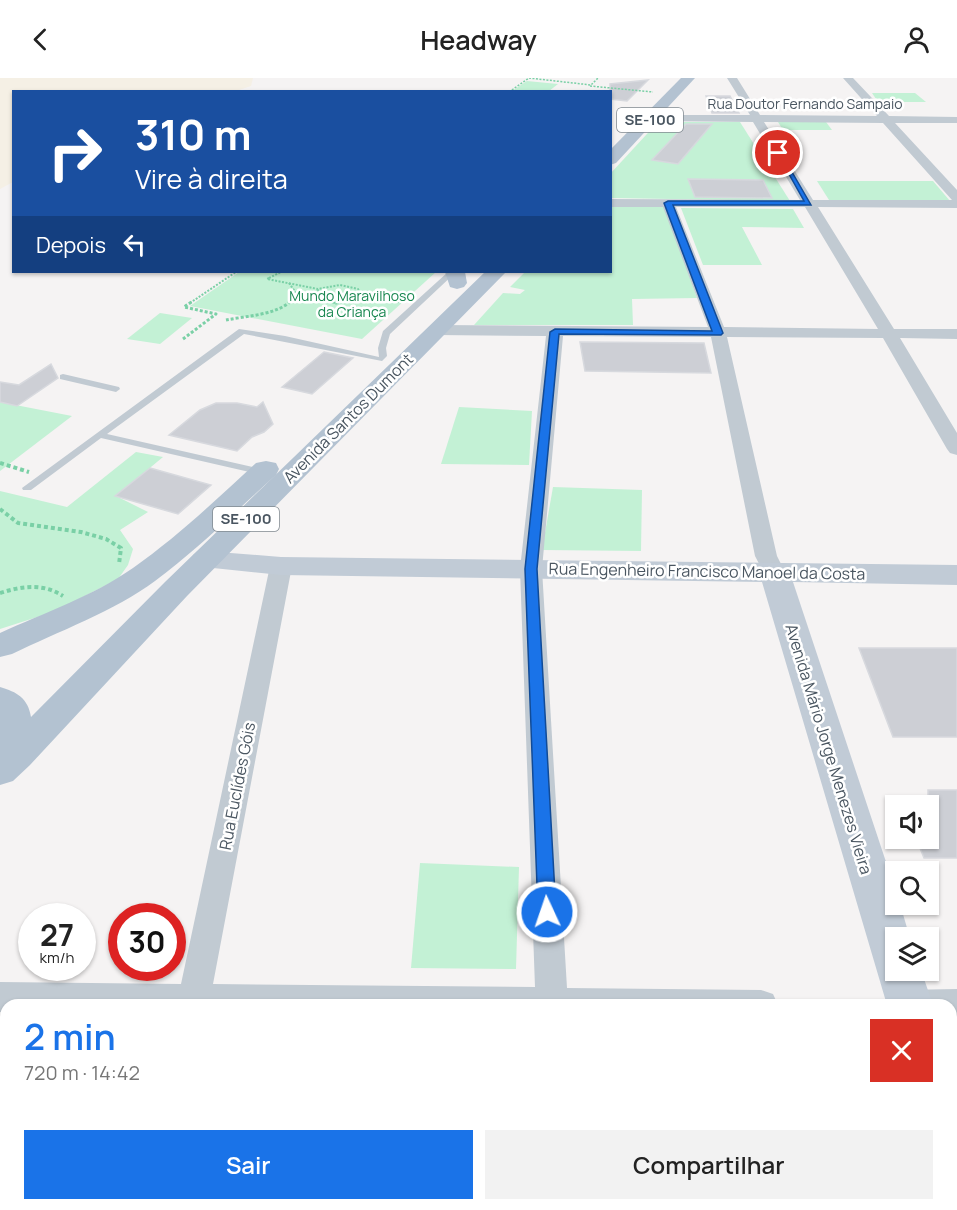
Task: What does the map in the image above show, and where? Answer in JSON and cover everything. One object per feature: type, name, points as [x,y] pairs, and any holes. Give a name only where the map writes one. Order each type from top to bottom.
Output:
[{"type":"main road","name":"SE-100","points":[[630,119],[670,78]]},
{"type":"main road","name":"SE-100","points":[[612,158],[688,78]]},
{"type":"main road","name":"Avenida Santos Dumont","points":[[8,763],[205,560],[495,273]]},
{"type":"main road","name":"Avenida Santos Dumont","points":[[0,646],[113,593],[143,575],[208,522],[263,472],[381,358],[458,274]]},
{"type":"main road","points":[[0,699],[12,707],[8,763]]},
{"type":"street","points":[[732,78],[889,333],[957,449]]},
{"type":"street","points":[[848,78],[957,198]]},
{"type":"street","name":"Rua Doutor Fernando Sampaio","points":[[652,118],[957,120]]},
{"type":"street","points":[[612,203],[957,204]]},
{"type":"street","points":[[668,203],[718,333],[766,556],[774,572]]},
{"type":"street","points":[[437,330],[957,334]]},
{"type":"street","points":[[552,999],[531,569],[555,332]]},
{"type":"street","name":"Rua Engenheiro Francisco Manoel da Costa","points":[[205,560],[281,566],[957,575]]},
{"type":"street","name":"Rua Euclídes Góis","points":[[194,999],[281,566]]},
{"type":"street","name":"Avenida Mário Jorge Menezes Vieira","points":[[774,572],[886,927]]},
{"type":"street","points":[[905,996],[924,999]]},
{"type":"street","points":[[0,997],[77,999]]},
{"type":"lane","points":[[27,488],[242,331],[381,358],[386,333],[417,304],[458,274]]},
{"type":"lane","points":[[63,377],[116,389]]},
{"type":"lane","points":[[100,435],[263,472]]},
{"type":"path","points":[[512,90],[529,78],[657,93]]},
{"type":"path","points":[[587,90],[598,78]]},
{"type":"path","points":[[183,339],[216,314],[184,308],[235,273]]},
{"type":"path","points":[[279,273],[267,279],[318,289],[340,285],[358,289],[362,296]]},
{"type":"path","points":[[226,320],[285,307],[295,298],[296,293],[289,283]]},
{"type":"path","points":[[318,289],[317,296],[336,303],[362,296],[417,304]]},
{"type":"path","points":[[0,463],[44,476]]},
{"type":"path","points":[[0,509],[18,523],[67,529],[117,544],[123,552],[117,569]]},
{"type":"path","points":[[0,593],[27,587],[50,589],[69,599],[64,602]]},
{"type":"green space","points":[[527,81],[558,84],[550,90],[514,90]]},
{"type":"green space","points":[[872,93],[915,93],[926,102],[878,102]]},
{"type":"green space","points":[[658,122],[740,122],[790,201],[612,198],[612,172]]},
{"type":"green space","points":[[778,122],[826,122],[832,130],[783,130]]},
{"type":"green space","points":[[817,181],[933,181],[950,201],[829,200]]},
{"type":"green space","points":[[612,207],[665,207],[697,298],[632,299],[633,325],[474,325],[503,293],[520,294],[525,290],[510,287],[524,273],[612,273]]},
{"type":"green space","points":[[681,208],[793,209],[804,228],[742,227],[762,265],[703,265]]},
{"type":"green space","name":"Mundo Maravilhoso da Criança","points":[[238,273],[435,273],[362,339],[190,306]]},
{"type":"green space","points":[[160,313],[192,318],[160,344],[127,339]]},
{"type":"green space","points":[[0,402],[72,416],[0,471]]},
{"type":"green space","points":[[459,407],[532,411],[529,465],[441,464]]},
{"type":"green space","points":[[136,452],[163,457],[116,496],[148,512],[120,530],[133,549],[128,565],[118,579],[53,612],[0,629],[0,491],[67,507]]},
{"type":"green space","points":[[553,487],[642,490],[641,551],[542,550]]},
{"type":"green space","points":[[420,863],[519,867],[516,969],[411,968]]},
{"type":"sand","points":[[0,78],[253,78],[251,86],[239,90],[12,90],[12,183],[0,189]]},
{"type":"building","points":[[648,80],[627,101],[612,99],[610,84]]},
{"type":"building","points":[[706,96],[730,96],[739,113],[712,113]]},
{"type":"building","points":[[686,124],[712,124],[678,164],[652,160]]},
{"type":"building","points":[[688,179],[763,180],[772,198],[695,197]]},
{"type":"building","points":[[580,342],[704,343],[711,373],[585,371]]},
{"type":"building","points":[[324,352],[353,358],[312,394],[282,387]]},
{"type":"building","points":[[51,364],[58,378],[17,406],[0,402],[0,382],[19,385]]},
{"type":"building","points":[[263,402],[273,424],[264,432],[252,437],[237,451],[169,435],[200,410],[216,403],[237,403],[257,407]]},
{"type":"building","points":[[150,468],[211,485],[178,514],[115,496]]},
{"type":"building","points":[[859,648],[957,648],[957,737],[893,737]]},
{"type":"building","points":[[928,790],[957,790],[957,858],[924,858],[920,849],[939,849],[939,795],[928,795]]},
{"type":"route","points":[[547,912],[531,569],[555,332],[718,333],[668,203],[809,203],[778,153]]}]
